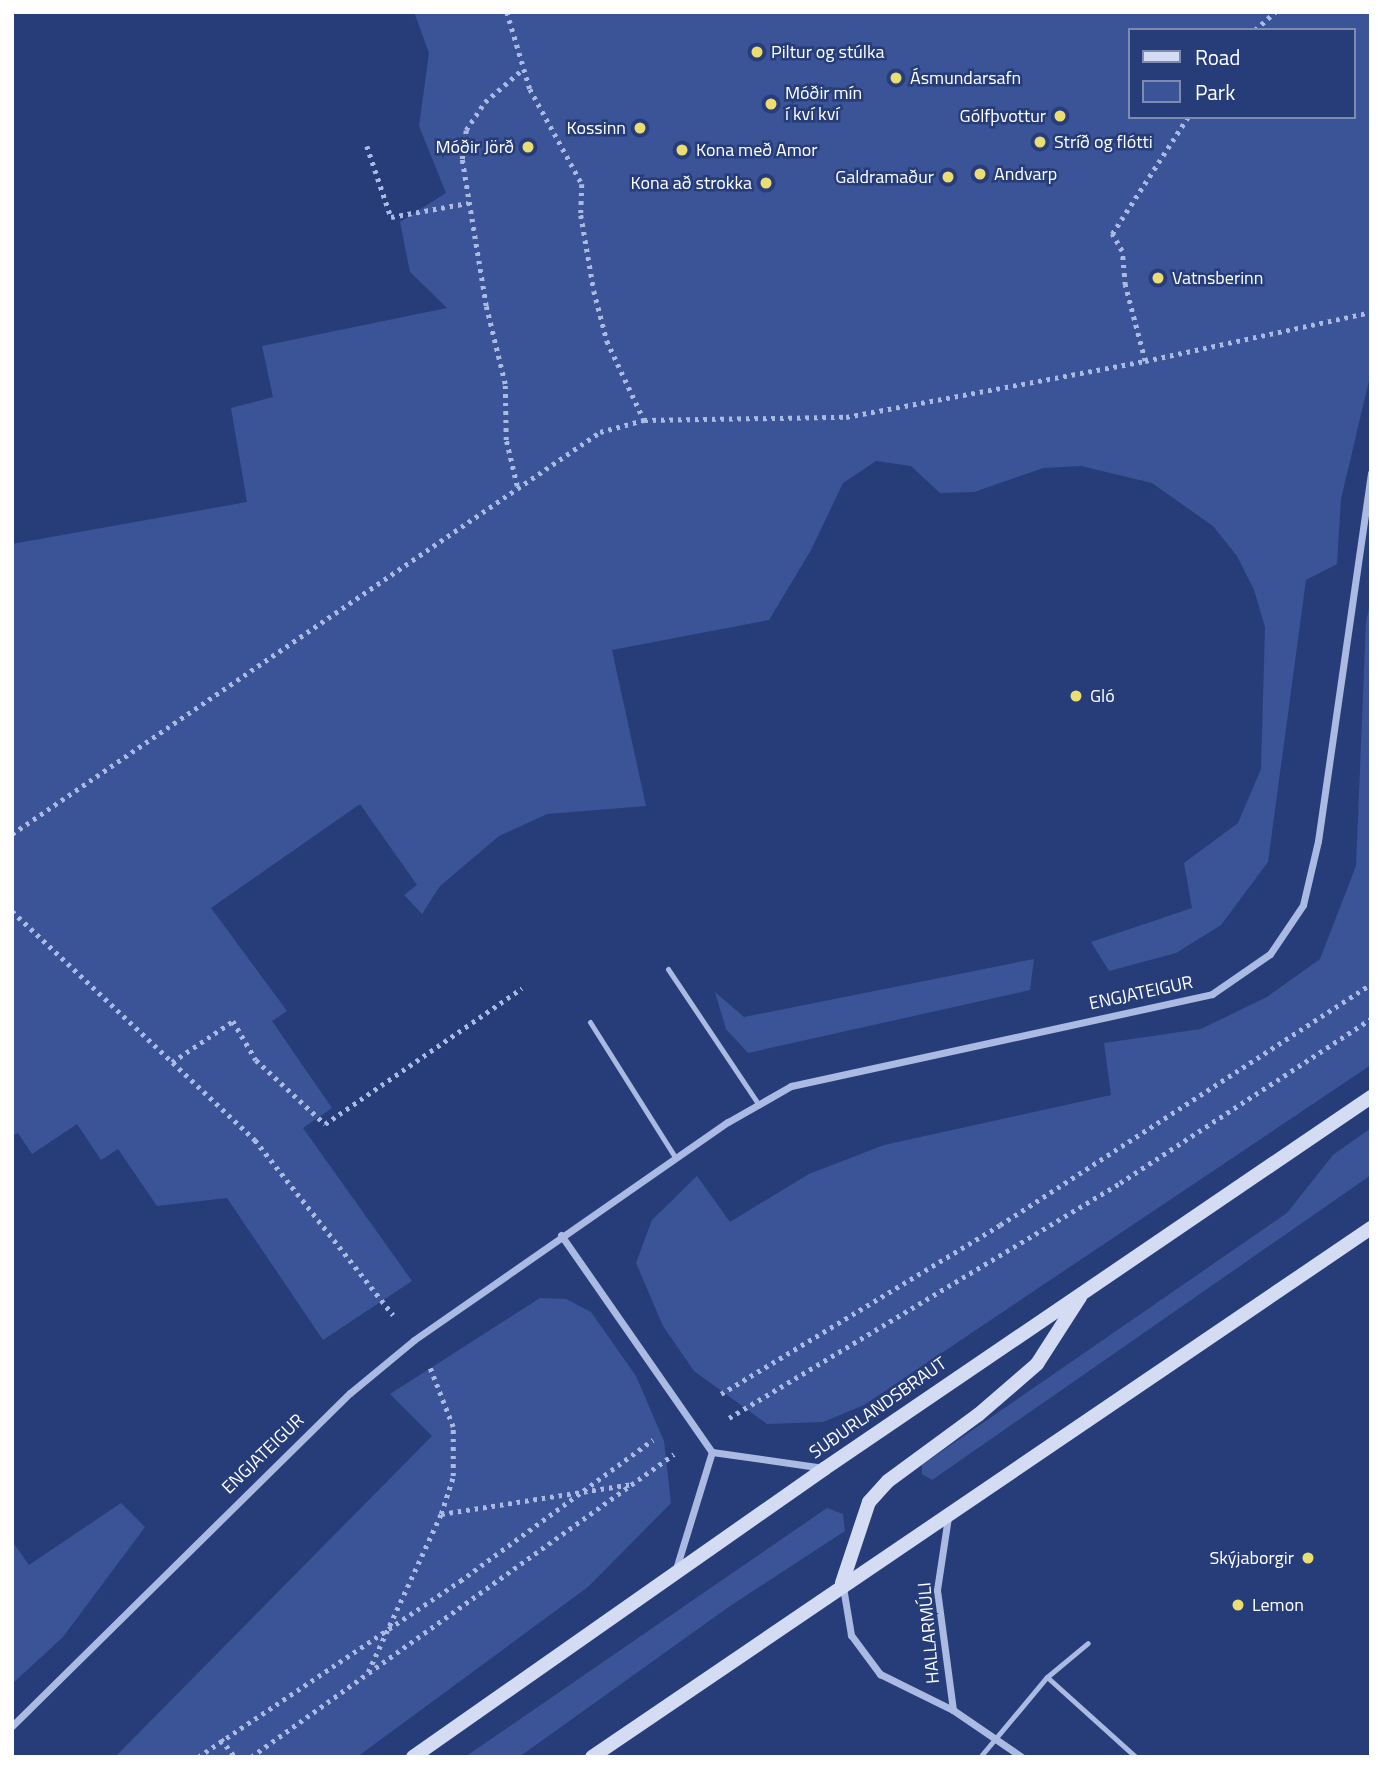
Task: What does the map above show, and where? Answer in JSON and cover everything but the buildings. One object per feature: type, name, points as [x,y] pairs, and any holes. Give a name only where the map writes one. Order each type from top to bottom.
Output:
[{"type":"main road","name":"SUÐURLANDSBRAUT","points":[[413,1757],[824,1469],[1371,1097]]},
{"type":"main road","points":[[592,1757],[842,1583],[1371,1228]]},
{"type":"main road","points":[[842,1583],[869,1502],[888,1481],[978,1415],[1037,1364],[1084,1290]]},
{"type":"street","name":"ENGJATEIGUR","points":[[12,1726],[296,1443],[414,1340],[675,1157],[759,1105],[792,1086],[1212,994],[1270,954],[1303,905],[1318,841],[1371,473]]},
{"type":"street","points":[[561,1235],[712,1452],[824,1469]]},
{"type":"street","points":[[675,1573],[712,1452]]},
{"type":"street","name":"HALLARMÚLI","points":[[949,1511],[937,1590],[953,1710]]},
{"type":"street","name":"HALLARMÚLI","points":[[842,1583],[851,1635],[880,1674],[953,1710],[1022,1757]]},
{"type":"lane","points":[[668,970],[759,1105]]},
{"type":"lane","points":[[590,1022],[675,1157]]},
{"type":"lane","points":[[980,1757],[994,1737],[1047,1677],[1088,1643]]},
{"type":"lane","points":[[1047,1677],[1136,1757]]},
{"type":"path","points":[[508,12],[523,69],[549,127],[571,158],[582,184],[582,215],[597,303],[607,341],[644,420]]},
{"type":"path","points":[[1257,28],[1275,12]]},
{"type":"path","points":[[517,486],[506,440],[505,384],[468,203],[462,159],[466,130],[485,102],[523,69]]},
{"type":"path","points":[[1144,361],[1125,285],[1122,251],[1112,234],[1187,119]]},
{"type":"path","points":[[367,146],[391,217],[468,203]]},
{"type":"path","points":[[12,834],[517,486],[600,432],[644,420],[846,417],[1144,361],[1371,312]]},
{"type":"path","points":[[12,911],[254,1140],[414,1340],[447,1402],[453,1427],[453,1476],[441,1514],[367,1673]]},
{"type":"path","points":[[721,1394],[1000,1225],[1371,984]]},
{"type":"path","points":[[172,1062],[233,1021],[256,1060],[326,1124],[522,988]]},
{"type":"path","points":[[743,1409],[1120,1183],[1371,1019]]},
{"type":"path","points":[[198,1757],[221,1739],[386,1631],[653,1440]]},
{"type":"path","points":[[251,1757],[659,1464]]},
{"type":"path","points":[[441,1514],[584,1489],[634,1484]]},
{"type":"path","points":[[221,1739],[235,1757]]},
{"type":"green space","points":[[414,12],[1371,12],[1371,372],[1341,499],[1337,564],[1306,580],[1268,862],[1221,925],[1176,953],[1109,971],[1091,942],[1192,908],[1184,863],[1238,823],[1261,769],[1265,627],[1254,590],[1237,556],[1213,526],[1152,483],[1081,466],[1043,468],[974,492],[940,493],[911,466],[876,461],[843,483],[811,550],[769,620],[612,650],[646,806],[547,814],[499,836],[440,886],[422,914],[404,895],[417,885],[360,804],[211,908],[287,1011],[272,1021],[332,1108],[303,1128],[412,1281],[323,1340],[227,1198],[157,1206],[118,1149],[101,1160],[77,1124],[32,1154],[18,1133],[12,1136],[12,544],[247,502],[231,408],[273,397],[262,346],[447,308],[410,272],[400,222],[446,193],[419,126],[429,53]]},
{"type":"green space","points":[[1371,599],[1371,1065],[864,1405],[823,1422],[767,1424],[694,1371],[663,1326],[636,1263],[652,1220],[697,1176],[730,1222],[809,1174],[884,1145],[1111,1095],[1104,1043],[1201,1029],[1267,997],[1320,959],[1356,866],[1366,622]]},
{"type":"green space","points":[[1034,959],[1030,990],[748,1053],[726,1029],[715,992],[744,1017]]},
{"type":"green space","points":[[1371,1128],[1371,1175],[932,1480],[922,1474],[922,1465],[1287,1213],[1333,1155]]},
{"type":"green space","points":[[540,1298],[566,1299],[591,1312],[636,1376],[664,1441],[671,1503],[588,1587],[357,1757],[115,1757],[432,1436],[390,1394]]},
{"type":"green space","points":[[121,1503],[145,1527],[63,1637],[12,1684],[12,1541],[29,1565]]},
{"type":"green space","points":[[827,1508],[843,1514],[845,1531],[730,1606],[519,1757],[465,1757]]},
{"type":"place","name":"Piltur og stúlka","points":[[757,52]]},
{"type":"place","name":"Ásmundarsafn","points":[[896,78]]},
{"type":"place","name":"Móðir mín í kví kví","points":[[771,104]]},
{"type":"place","name":"Gólfþvottur","points":[[1060,116]]},
{"type":"place","name":"Kossinn","points":[[640,128]]},
{"type":"place","name":"Stríð og flótti","points":[[1040,142]]},
{"type":"place","name":"Móðir Jörð","points":[[528,147]]},
{"type":"place","name":"Kona með Amor","points":[[682,150]]},
{"type":"place","name":"Andvarp","points":[[980,174]]},
{"type":"place","name":"Galdramaður","points":[[948,177]]},
{"type":"place","name":"Kona að strokka","points":[[766,183]]},
{"type":"place","name":"Vatnsberinn","points":[[1158,278]]},
{"type":"place","name":"Gló","points":[[1076,696]]},
{"type":"place","name":"Skýjaborgir","points":[[1308,1558]]},
{"type":"place","name":"Lemon","points":[[1238,1605]]}]
